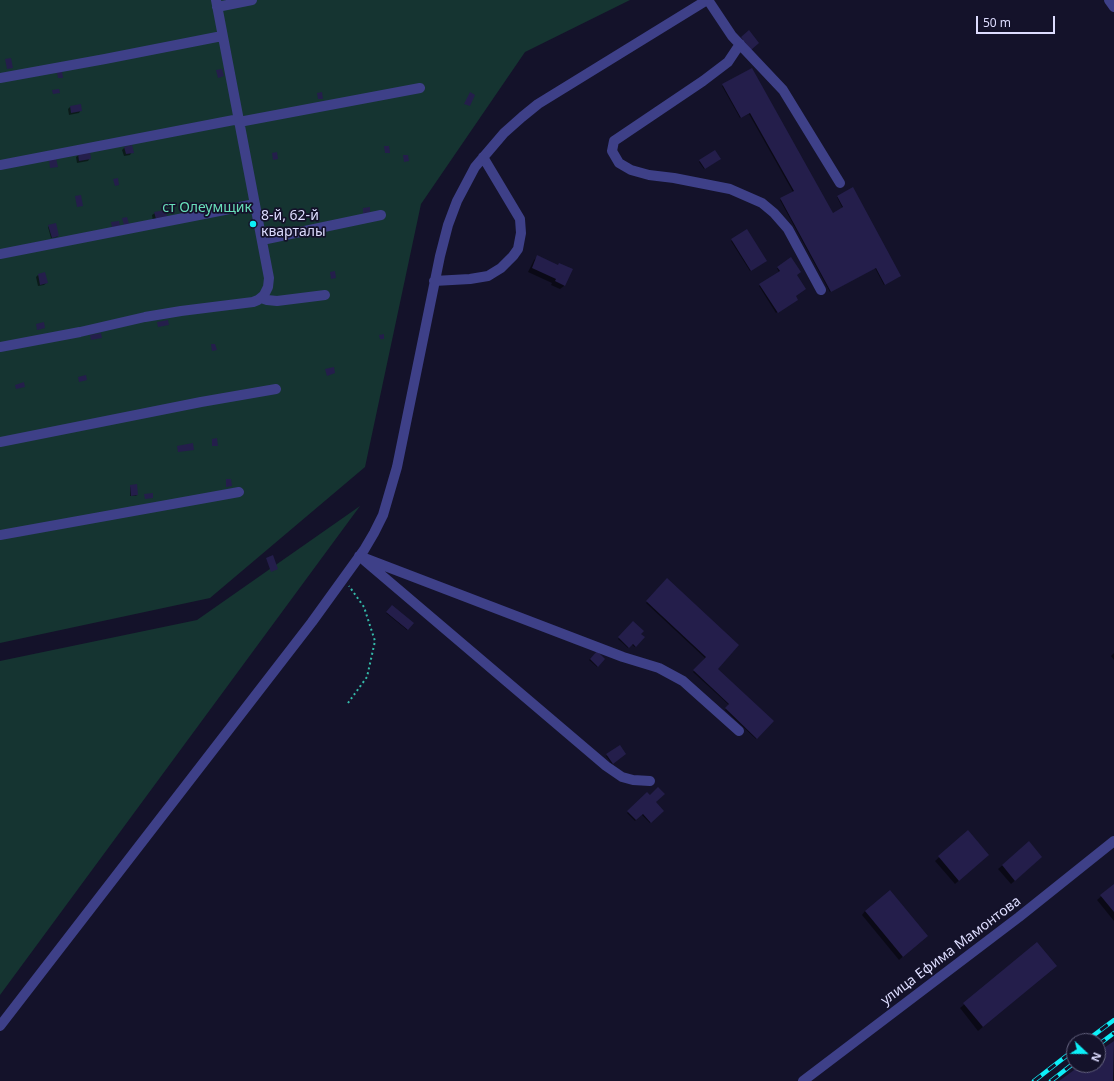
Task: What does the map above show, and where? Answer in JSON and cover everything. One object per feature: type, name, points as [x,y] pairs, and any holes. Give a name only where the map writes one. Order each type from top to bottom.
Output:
[{"type":"street","points":[[0,347],[80,332],[145,317],[253,302],[261,298],[266,291],[269,278],[216,4],[252,0]]},
{"type":"street","points":[[0,1026],[308,628],[360,556],[374,533],[383,515],[391,493],[404,437],[434,282],[448,225],[457,201],[475,168],[504,133],[538,104],[708,0],[732,36],[783,90],[840,183]]},
{"type":"street","points":[[1109,0],[1114,7]]},
{"type":"street","points":[[0,78],[222,36]]},
{"type":"street","points":[[740,44],[728,62],[703,82],[614,141],[612,150],[619,163],[631,170],[649,175],[674,178],[730,189],[762,204],[774,213],[788,229],[820,290]]},
{"type":"street","points":[[0,165],[420,88]]},
{"type":"street","points":[[434,282],[488,276],[502,268],[518,249],[522,233],[520,219],[483,157]]},
{"type":"street","points":[[0,254],[255,204]]},
{"type":"street","points":[[262,240],[381,215]]},
{"type":"street","points":[[261,298],[282,301],[325,295]]},
{"type":"street","points":[[0,442],[201,402],[276,389]]},
{"type":"street","points":[[0,535],[239,492]]},
{"type":"street","points":[[360,556],[623,657],[659,668],[684,681],[739,730]]},
{"type":"street","points":[[360,556],[606,766],[622,777],[633,780],[650,781]]},
{"type":"street","name":"улица Ефима Мамонтова","points":[[803,1081],[1019,917],[1114,841]]},
{"type":"path","points":[[343,578],[364,607],[375,641],[367,677],[348,703]]},
{"type":"green space","name":"ст Олеумщик","points":[[0,0],[630,0],[525,52],[421,204],[365,467],[210,598],[0,643]]},
{"type":"green space","points":[[360,506],[0,995],[0,661],[197,620]]},
{"type":"building","points":[[749,30],[759,43],[751,50],[741,37]]},
{"type":"building","points":[[11,58],[13,68],[7,69],[5,59]]},
{"type":"building","points":[[752,68],[833,213],[843,207],[837,196],[853,187],[901,276],[885,285],[876,268],[831,292],[780,198],[794,191],[750,113],[741,118],[722,84]]},
{"type":"building","points":[[222,69],[224,76],[218,78],[216,70]]},
{"type":"building","points":[[62,71],[63,78],[58,78],[57,72]]},
{"type":"building","points":[[59,89],[60,93],[53,94],[52,90]]},
{"type":"building","points":[[322,92],[323,99],[318,99],[317,93]]},
{"type":"building","points":[[470,92],[475,95],[470,106],[464,104]]},
{"type":"building","points":[[81,104],[82,111],[71,113],[70,106]]},
{"type":"building","points":[[132,145],[134,153],[126,154],[124,147]]},
{"type":"building","points":[[384,146],[389,146],[390,153],[385,153]]},
{"type":"building","points":[[715,150],[721,159],[705,169],[699,160]]},
{"type":"building","points":[[90,151],[91,159],[79,161],[78,154]]},
{"type":"building","points":[[277,152],[278,159],[273,160],[272,153]]},
{"type":"building","points":[[403,155],[408,155],[409,161],[404,162]]},
{"type":"building","points":[[56,158],[58,167],[50,168],[49,160]]},
{"type":"building","points":[[118,178],[119,185],[115,186],[113,179]]},
{"type":"building","points":[[81,195],[83,206],[77,207],[75,196]]},
{"type":"building","points":[[197,204],[198,206],[201,205],[202,210],[193,212],[192,205]]},
{"type":"building","points":[[370,207],[370,212],[363,214],[363,208]]},
{"type":"building","points":[[166,210],[167,217],[156,219],[154,212]]},
{"type":"building","points":[[127,217],[129,224],[124,225],[122,218]]},
{"type":"building","points":[[119,221],[120,226],[112,227],[111,222]]},
{"type":"building","points":[[56,223],[59,236],[52,238],[48,225]]},
{"type":"building","points":[[747,229],[767,261],[751,271],[731,239]]},
{"type":"building","points":[[323,231],[325,236],[318,238],[316,233]]},
{"type":"building","points":[[537,255],[558,265],[559,263],[573,269],[565,286],[555,281],[556,279],[532,268]]},
{"type":"building","points":[[791,257],[801,272],[797,275],[806,289],[796,296],[798,300],[778,313],[759,284],[780,271],[777,267]]},
{"type":"building","points":[[335,271],[336,278],[331,279],[330,272]]},
{"type":"building","points":[[45,272],[48,283],[40,285],[38,274]]},
{"type":"building","points":[[168,320],[169,325],[158,327],[157,322]]},
{"type":"building","points":[[44,322],[45,328],[37,330],[36,324]]},
{"type":"building","points":[[101,333],[102,338],[91,340],[90,335]]},
{"type":"building","points":[[384,334],[384,339],[380,339],[379,335]]},
{"type":"building","points":[[211,344],[215,344],[217,350],[212,351]]},
{"type":"building","points":[[334,367],[335,373],[327,376],[325,369]]},
{"type":"building","points":[[86,375],[87,380],[79,382],[78,377]]},
{"type":"building","points":[[24,382],[25,387],[16,389],[15,385]]},
{"type":"building","points":[[217,438],[218,446],[212,446],[212,439]]},
{"type":"building","points":[[193,443],[194,450],[178,452],[177,446]]},
{"type":"building","points":[[226,479],[231,479],[232,486],[226,487]]},
{"type":"building","points":[[137,484],[138,495],[131,496],[130,485]]},
{"type":"building","points":[[153,493],[153,498],[145,499],[144,494]]},
{"type":"building","points":[[273,555],[278,569],[271,572],[266,558]]},
{"type":"building","points":[[667,578],[739,645],[718,669],[774,721],[757,739],[725,708],[729,704],[693,670],[706,657],[646,601]]},
{"type":"building","points":[[392,605],[414,623],[408,630],[386,612]]},
{"type":"building","points":[[633,621],[644,631],[641,634],[645,637],[636,647],[633,644],[629,648],[618,637]]},
{"type":"building","points":[[597,651],[605,659],[598,667],[590,659]]},
{"type":"building","points":[[620,745],[626,754],[613,764],[606,754]]},
{"type":"building","points":[[658,787],[665,794],[656,802],[664,811],[651,823],[643,814],[636,820],[627,811],[647,792],[650,795]]},
{"type":"building","points":[[968,830],[989,855],[959,881],[938,856]]},
{"type":"building","points":[[1029,841],[1042,857],[1015,881],[1002,865]]},
{"type":"building","points":[[1114,884],[1114,912],[1100,895]]},
{"type":"building","points":[[890,890],[928,936],[903,957],[865,911]]},
{"type":"building","points":[[1037,942],[1057,966],[983,1027],[963,1003]]},
{"type":"building","points":[[1114,1041],[1113,1081],[1059,1081],[1070,1073],[1106,1073],[1106,1046]]},
{"type":"railway","points":[[1097,1033],[1114,1020]]},
{"type":"railway","points":[[1106,1039],[1114,1033]]},
{"type":"railway","points":[[1034,1081],[1066,1056]]},
{"type":"railway","points":[[1051,1081],[1066,1069]]},
{"type":"place","name":"8-й, 62-й кварталы","points":[[253,224]]}]
